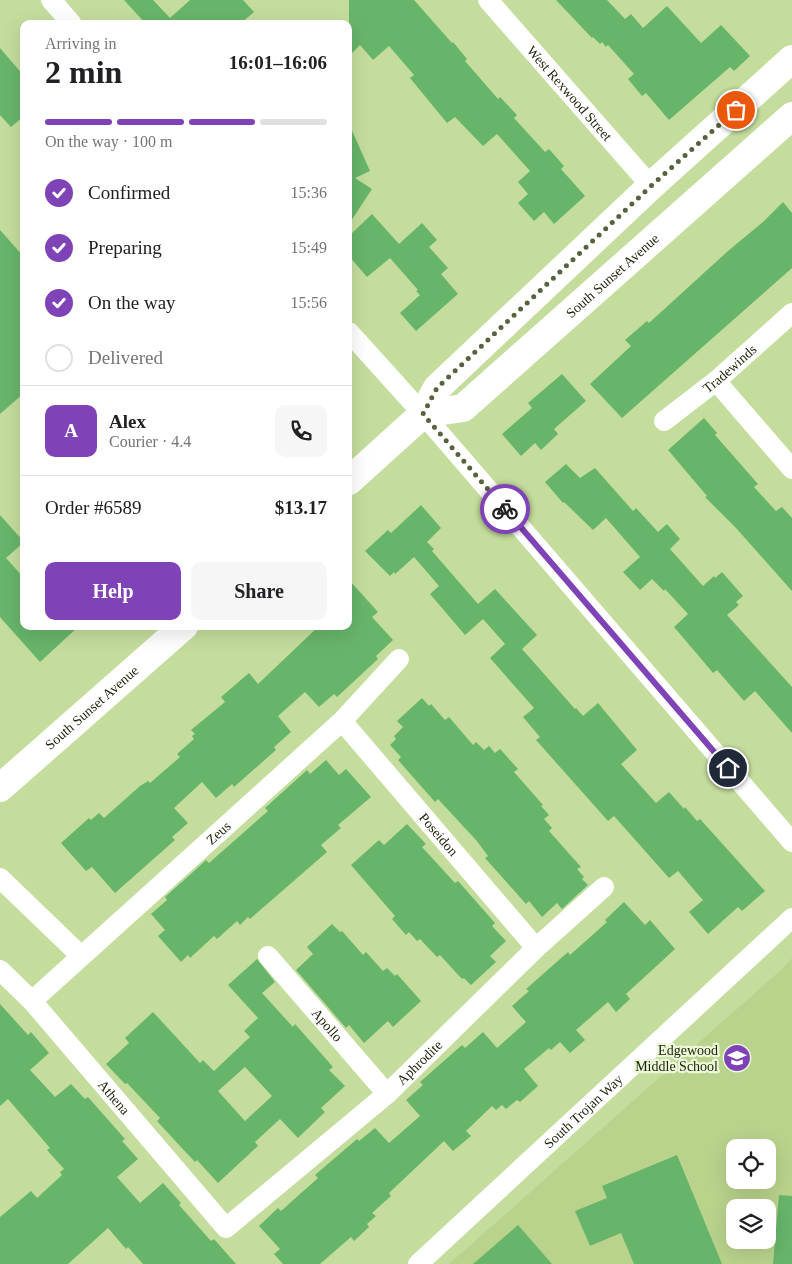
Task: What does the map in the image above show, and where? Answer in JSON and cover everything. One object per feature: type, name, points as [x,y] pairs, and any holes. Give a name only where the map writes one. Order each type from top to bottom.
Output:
[{"type":"main road","points":[[352,478],[423,414],[437,388],[651,186],[792,59]]},
{"type":"main road","name":"South Sunset Avenue","points":[[423,414],[463,408],[792,116]]},
{"type":"main road","name":"South Sunset Avenue","points":[[0,788],[179,630]]},
{"type":"street","points":[[51,0],[68,20]]},
{"type":"street","name":"West Rexwood Street","points":[[488,0],[651,186]]},
{"type":"street","name":"Tradewinds","points":[[664,421],[716,381],[792,313]]},
{"type":"street","points":[[352,335],[423,414],[792,842]]},
{"type":"street","points":[[716,381],[792,469]]},
{"type":"street","name":"Zeus","points":[[32,1001],[342,721],[398,659]]},
{"type":"street","name":"Poseidon","points":[[342,721],[536,948]]},
{"type":"street","points":[[0,878],[81,956]]},
{"type":"street","name":"Aphrodite","points":[[226,1228],[387,1094],[536,948],[604,887]]},
{"type":"street","name":"South Trojan Way","points":[[418,1264],[792,918]]},
{"type":"street","name":"Apollo","points":[[268,956],[387,1094]]},
{"type":"street","name":"Athena","points":[[0,970],[32,1001],[226,1228]]},
{"type":"shaded area","name":"Edgewood Middle School","points":[[792,958],[792,1264],[449,1264],[782,969]]},
{"type":"building","points":[[124,0],[153,0],[170,18],[190,0],[243,0],[254,12],[245,20],[142,20]]},
{"type":"building","points":[[349,0],[414,0],[453,42],[467,59],[465,61],[498,99],[500,97],[517,115],[514,118],[545,152],[549,149],[564,166],[561,169],[585,196],[554,224],[544,212],[534,221],[518,203],[528,194],[518,182],[530,171],[497,134],[483,146],[455,117],[447,123],[410,78],[414,75],[389,46],[373,60],[360,45],[352,53],[352,20],[349,20]]},
{"type":"building","points":[[556,0],[607,0],[625,19],[631,14],[643,28],[667,6],[701,43],[721,25],[750,56],[734,71],[730,67],[669,120],[646,93],[642,96],[628,79],[634,74],[608,45],[606,47],[602,42],[600,44],[592,38]]},
{"type":"building","points":[[0,48],[20,71],[20,119],[11,127],[0,115]]},
{"type":"building","points":[[352,131],[370,171],[355,178],[372,189],[352,219]]},
{"type":"building","points":[[783,202],[792,213],[792,268],[622,418],[590,384],[631,346],[625,340],[647,321],[649,323]]},
{"type":"building","points":[[372,214],[399,244],[422,223],[437,240],[429,247],[448,268],[441,274],[458,294],[416,331],[400,313],[420,295],[416,291],[418,290],[390,258],[367,277],[352,260],[352,233]]},
{"type":"building","points":[[0,230],[20,252],[20,396],[0,414]]},
{"type":"building","points":[[562,374],[586,401],[554,429],[558,434],[541,450],[535,443],[521,456],[502,434],[532,408],[528,403]]},
{"type":"building","points":[[704,418],[717,433],[715,435],[758,484],[754,487],[776,511],[782,507],[792,518],[792,591],[736,528],[705,497],[707,496],[668,450]]},
{"type":"building","points":[[566,464],[580,478],[595,468],[633,511],[636,508],[658,532],[667,524],[680,539],[670,549],[703,586],[714,576],[715,578],[722,572],[743,596],[736,602],[739,605],[727,615],[792,687],[792,733],[755,691],[744,701],[717,670],[713,673],[674,627],[688,614],[665,589],[664,591],[652,579],[640,590],[623,572],[640,557],[606,518],[593,530],[563,503],[545,482]]},
{"type":"building","points":[[421,505],[441,528],[427,542],[434,549],[432,551],[478,604],[495,589],[537,635],[522,649],[575,709],[583,716],[598,703],[637,750],[621,764],[656,803],[669,792],[697,821],[700,819],[765,891],[742,911],[738,907],[708,934],[689,912],[703,900],[678,871],[669,878],[614,816],[608,821],[536,740],[540,737],[523,717],[534,708],[490,658],[505,644],[483,619],[465,635],[430,594],[439,586],[414,557],[395,574],[394,572],[390,576],[365,551],[388,530],[391,533]]},
{"type":"building","points":[[0,515],[20,538],[20,546],[6,558],[20,574],[20,630],[75,630],[40,662],[0,617]]},
{"type":"building","points":[[352,583],[378,612],[372,617],[393,640],[376,656],[378,659],[337,697],[334,694],[319,707],[305,692],[278,716],[291,732],[274,747],[276,750],[234,787],[232,784],[216,798],[202,782],[174,808],[188,823],[172,837],[175,840],[115,893],[92,867],[86,871],[61,843],[89,818],[91,820],[99,813],[104,818],[140,786],[148,781],[150,783],[180,757],[177,754],[194,739],[192,736],[195,734],[191,730],[225,702],[221,697],[249,673],[258,684],[315,630],[352,630]]},
{"type":"building","points":[[422,698],[429,706],[431,704],[445,720],[449,717],[473,745],[476,742],[484,750],[489,746],[495,753],[500,749],[518,769],[514,772],[543,805],[541,806],[549,815],[544,819],[552,828],[549,831],[581,867],[577,869],[584,877],[582,879],[588,885],[562,909],[557,903],[542,917],[529,901],[526,904],[485,858],[488,856],[476,840],[438,799],[435,802],[398,760],[401,757],[390,745],[396,739],[394,736],[403,727],[397,721]]},
{"type":"building","points":[[326,760],[339,775],[346,769],[371,797],[338,825],[341,828],[321,845],[327,852],[250,919],[248,917],[240,925],[237,921],[217,939],[214,936],[190,958],[188,955],[181,962],[158,936],[165,930],[151,914],[167,900],[165,897],[206,860],[209,863],[268,811],[265,808],[307,770],[310,774]]},
{"type":"building","points":[[407,824],[426,844],[422,847],[455,883],[458,881],[495,923],[492,926],[506,941],[490,956],[496,962],[471,985],[464,978],[462,979],[440,955],[437,957],[420,939],[417,941],[409,932],[406,935],[392,919],[395,916],[351,865],[379,840],[384,845]]},
{"type":"building","points":[[624,902],[645,925],[650,920],[675,949],[626,994],[630,999],[616,1012],[608,1002],[576,1030],[585,1040],[570,1053],[560,1042],[551,1050],[549,1048],[524,1069],[538,1086],[520,1102],[517,1100],[506,1109],[502,1105],[496,1110],[492,1106],[466,1131],[471,1136],[453,1151],[444,1141],[389,1193],[391,1196],[372,1213],[376,1216],[367,1224],[369,1227],[354,1241],[351,1237],[320,1264],[283,1264],[274,1254],[280,1249],[259,1226],[278,1208],[281,1211],[318,1178],[315,1175],[357,1139],[359,1141],[375,1128],[389,1143],[420,1116],[406,1100],[423,1085],[420,1082],[462,1045],[465,1048],[483,1032],[497,1048],[526,1022],[512,1006],[529,991],[526,989],[568,952],[570,955],[607,922],[605,920]]},
{"type":"building","points":[[332,924],[340,932],[342,931],[363,955],[366,952],[383,971],[387,968],[395,976],[397,974],[421,1001],[393,1027],[388,1021],[364,1043],[349,1025],[346,1028],[296,970],[313,954],[307,947]]},
{"type":"building","points":[[257,959],[275,982],[262,993],[293,1027],[295,1024],[333,1067],[329,1070],[345,1086],[321,1108],[325,1112],[298,1138],[280,1119],[255,1142],[258,1146],[218,1183],[197,1160],[195,1162],[157,1121],[160,1118],[106,1064],[129,1043],[125,1038],[153,1012],[200,1063],[203,1060],[214,1071],[250,1037],[244,1031],[258,1018],[228,985]],"holes":[[[245,1067],[272,1096],[245,1121],[218,1091]]]},
{"type":"building","points":[[0,1004],[28,1035],[31,1032],[49,1053],[30,1070],[55,1097],[71,1084],[85,1099],[88,1097],[125,1139],[122,1141],[138,1159],[117,1177],[140,1203],[163,1183],[181,1203],[179,1205],[211,1241],[214,1239],[236,1264],[143,1264],[128,1247],[126,1249],[108,1228],[68,1264],[0,1264],[0,1217],[31,1191],[37,1198],[62,1175],[60,1172],[64,1169],[47,1150],[50,1148],[8,1099],[0,1106]]},
{"type":"building","points":[[677,1155],[722,1264],[634,1264],[621,1233],[590,1246],[575,1211],[607,1198],[602,1186]]},
{"type":"building","points":[[779,1195],[792,1196],[792,1264],[773,1264],[774,1249],[776,1249]]},
{"type":"building","points":[[518,1225],[552,1264],[473,1264]]},
{"type":"way so far","points":[[505,509],[423,414],[437,388],[651,186],[736,110]]},
{"type":"place","name":"Edgewood Middle School","points":[[737,1058]]},
{"type":"route","points":[[505,509],[728,768]]}]
